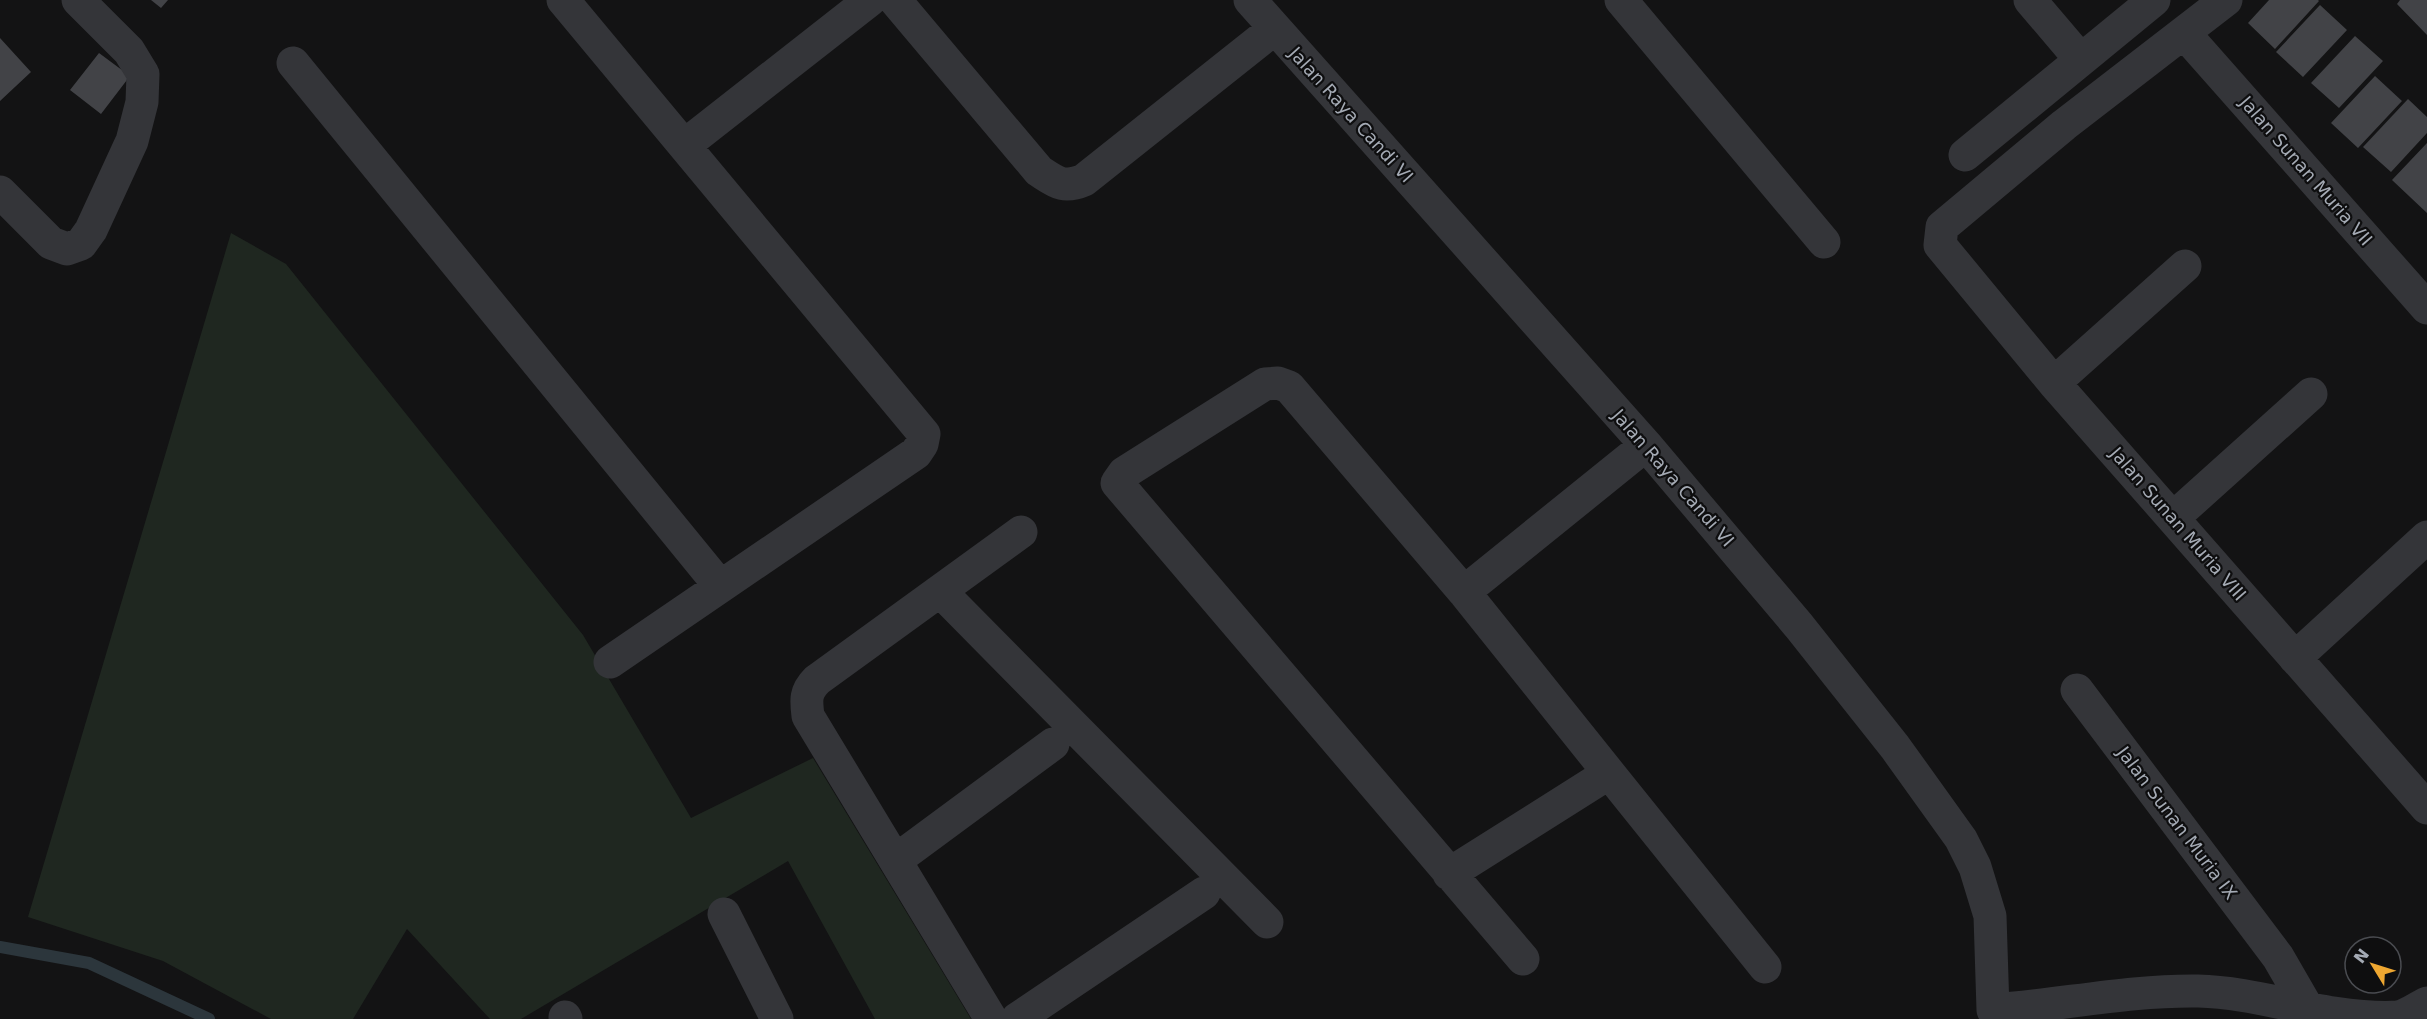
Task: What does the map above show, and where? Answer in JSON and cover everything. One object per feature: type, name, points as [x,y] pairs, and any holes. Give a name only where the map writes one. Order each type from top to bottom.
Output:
[{"type":"street","points":[[0,192],[51,243],[67,249],[81,244],[91,230],[132,141],[142,102],[143,74],[129,51],[78,0]]},
{"type":"street","points":[[563,0],[924,434],[922,444],[916,453],[610,662]]},
{"type":"street","points":[[685,146],[870,0]]},
{"type":"street","points":[[895,0],[1039,171],[1063,185],[1084,180],[1274,28]]},
{"type":"street","name":"Jalan Raya Candi VI","points":[[1250,0],[1646,445],[1799,626],[1895,747],[1960,839],[1975,867],[1990,916],[1988,1015]]},
{"type":"street","points":[[1621,0],[1824,242]]},
{"type":"street","points":[[2030,0],[2081,60]]},
{"type":"street","points":[[1965,155],[2154,0]]},
{"type":"street","points":[[2184,33],[2226,0]]},
{"type":"street","name":"Jalan Sunan Muria VIII","points":[[2184,33],[2064,125],[1942,227],[1939,236],[1940,245],[2054,383],[2295,658],[2424,797]]},
{"type":"street","name":"Jalan Sunan Muria VII","points":[[2184,33],[2427,309]]},
{"type":"street","points":[[293,63],[720,585]]},
{"type":"street","points":[[2054,383],[2185,266]]},
{"type":"street","points":[[1523,959],[1117,483],[1124,473],[1265,384],[1278,383],[1288,387],[1464,592],[1766,967]]},
{"type":"street","points":[[2173,518],[2311,394]]},
{"type":"street","points":[[1464,592],[1646,445]]},
{"type":"street","points":[[991,1019],[808,716],[807,691],[817,680],[1021,532]]},
{"type":"street","points":[[2295,658],[2427,537]]},
{"type":"street","points":[[940,591],[1267,922]]},
{"type":"street","name":"Jalan Sunan Muria IX","points":[[2077,690],[2278,957],[2308,1009]]},
{"type":"street","points":[[896,860],[1053,744]]},
{"type":"street","points":[[1449,874],[1609,773]]},
{"type":"street","points":[[1017,1019],[1204,893]]},
{"type":"street","points":[[724,914],[777,1019]]},
{"type":"street","points":[[1988,1015],[2108,996],[2200,991],[2264,999],[2363,1018],[2400,1017],[2427,1003]]},
{"type":"shaded area","points":[[231,233],[286,264],[583,635],[691,818],[813,758],[971,1019],[875,1019],[788,861],[521,1019],[490,1019],[407,929],[353,1019],[271,1019],[163,961],[28,917]]},
{"type":"building","points":[[151,0],[168,0],[161,8]]},
{"type":"building","points":[[2269,0],[2319,1],[2275,49],[2248,23]]},
{"type":"building","points":[[2400,0],[2427,0],[2427,35],[2397,4]]},
{"type":"building","points":[[2320,5],[2347,30],[2303,77],[2276,52]]},
{"type":"building","points":[[2355,36],[2383,61],[2339,108],[2311,83]]},
{"type":"building","points":[[0,38],[31,72],[0,101]]},
{"type":"building","points":[[99,53],[130,76],[101,114],[70,90]]},
{"type":"building","points":[[2375,76],[2402,101],[2358,148],[2331,123]]},
{"type":"building","points":[[2408,99],[2427,117],[2427,133],[2391,172],[2363,147]]},
{"type":"building","points":[[2427,143],[2427,213],[2392,180]]},
{"type":"waterway","points":[[0,947],[89,963],[209,1019]]}]
